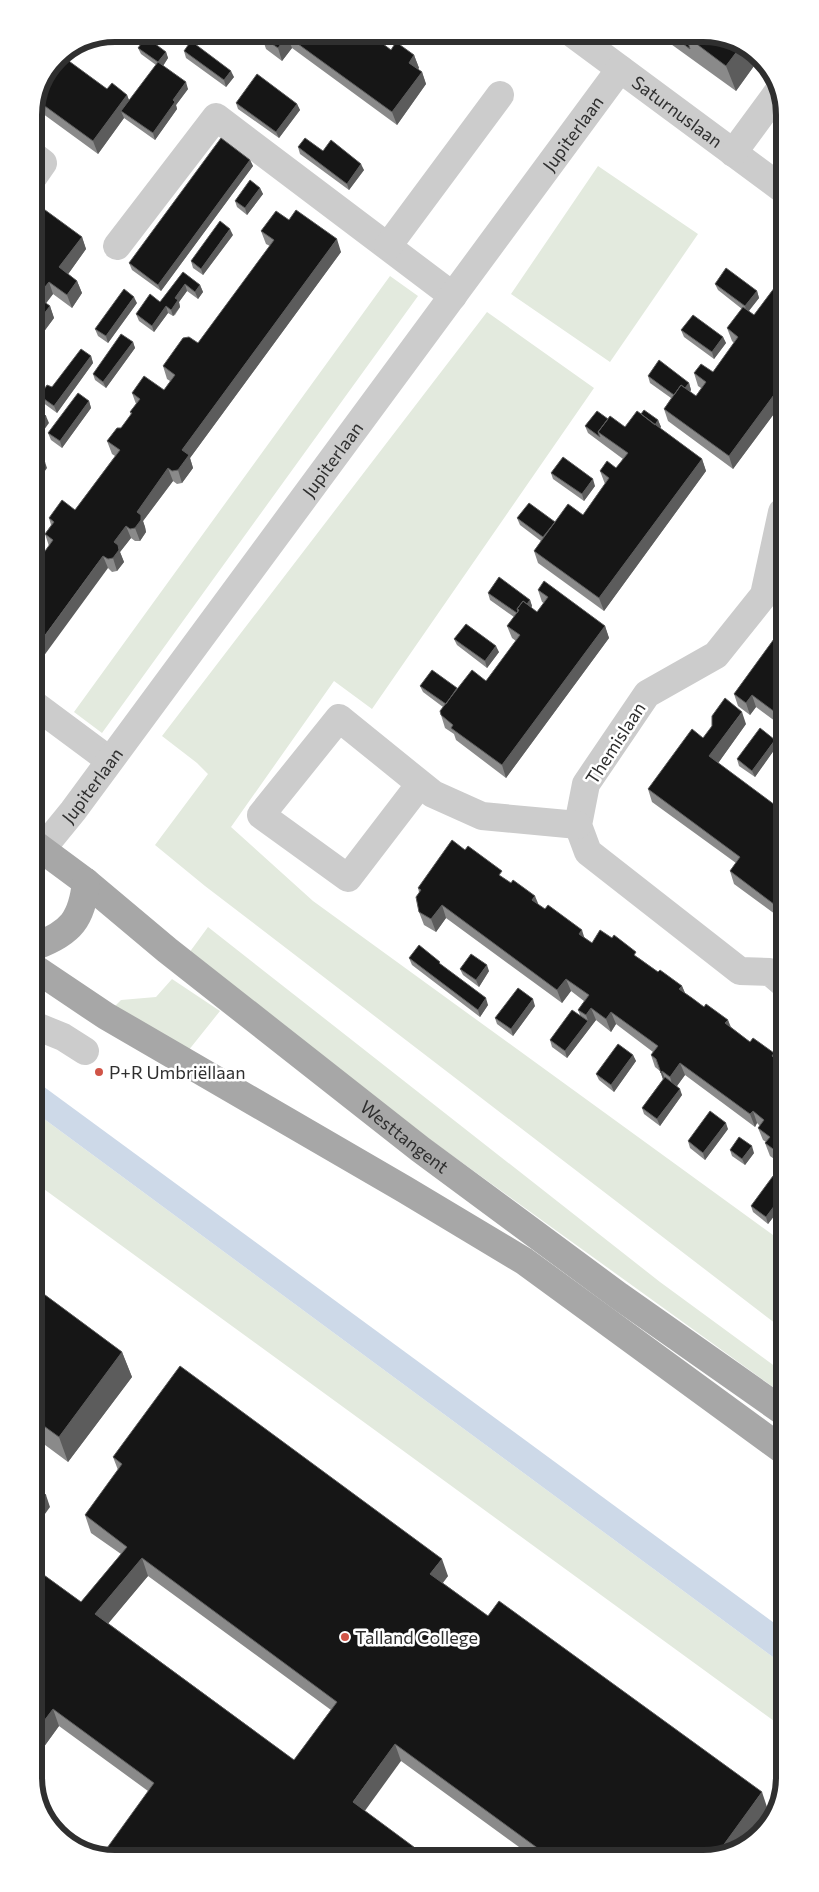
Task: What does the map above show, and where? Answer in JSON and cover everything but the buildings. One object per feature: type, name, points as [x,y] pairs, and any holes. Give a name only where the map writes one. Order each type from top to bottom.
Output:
[{"type":"main road","name":"Westtangent","points":[[43,850],[86,882],[167,950],[420,1149],[619,1296],[776,1406]]},
{"type":"main road","points":[[43,943],[68,929],[75,921],[83,905],[86,882]]},
{"type":"main road","points":[[42,973],[114,1021],[404,1189],[524,1261],[776,1445]]},
{"type":"street","name":"Saturnuslaan","points":[[585,43],[776,184]]},
{"type":"street","name":"Jupiterlaan","points":[[43,843],[73,810],[620,69]]},
{"type":"street","points":[[388,246],[500,95]]},
{"type":"street","points":[[733,153],[774,97]]},
{"type":"street","points":[[117,246],[216,117],[453,296]]},
{"type":"street","name":"Themislaan","points":[[578,825],[586,784],[647,694],[716,654],[764,595],[776,540]]},
{"type":"street","points":[[43,710],[109,760]]},
{"type":"street","points":[[420,784],[348,878],[261,814],[339,718],[433,794],[482,816],[578,825],[588,852],[740,971],[770,972],[776,977]]},
{"type":"street","points":[[42,1029],[63,1037],[85,1051]]},
{"type":"shaded area","points":[[598,166],[698,234],[610,362],[511,294]]},
{"type":"shaded area","points":[[390,276],[418,296],[102,733],[74,712]]},
{"type":"shaded area","points":[[487,312],[594,388],[372,709],[334,681],[231,827],[313,901],[776,1237],[776,1324],[205,886],[155,845],[208,774],[162,736]]},
{"type":"shaded area","points":[[208,927],[660,1282],[776,1367],[776,1389],[403,1120],[189,953]]},
{"type":"shaded area","points":[[172,979],[220,1011],[184,1056],[108,1013],[121,1000],[156,997]]},
{"type":"shaded area","points":[[42,1118],[776,1659],[776,1722],[42,1188]]},
{"type":"water","points":[[42,1086],[776,1624],[776,1659],[42,1118]]},
{"type":"place","name":"P+R Umbriëllaan","points":[[99,1072]]},
{"type":"place","name":"Talland College","points":[[345,1637]]}]
